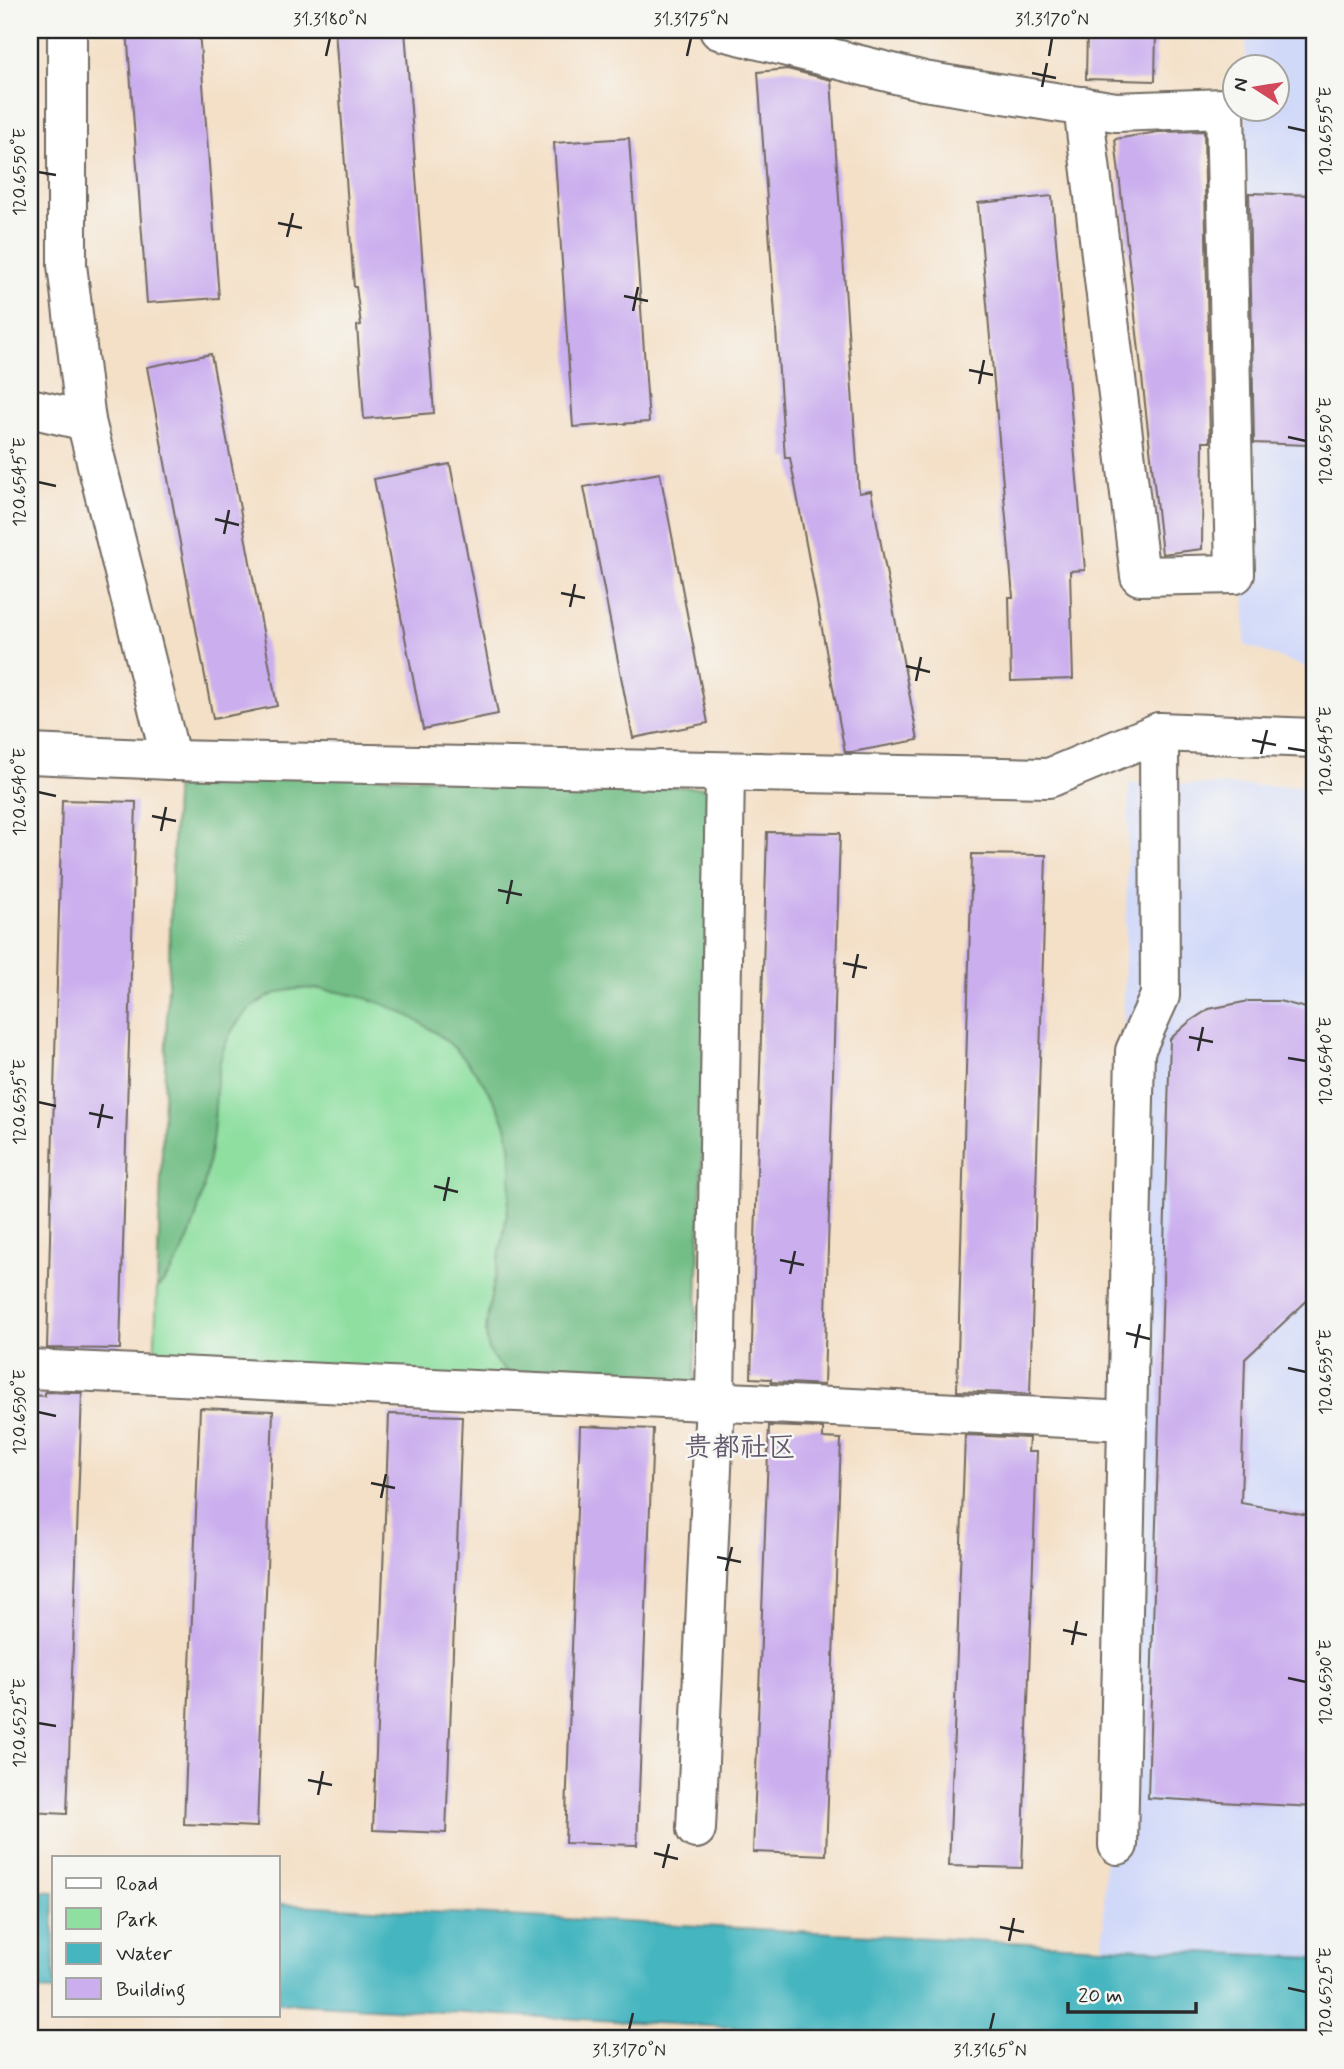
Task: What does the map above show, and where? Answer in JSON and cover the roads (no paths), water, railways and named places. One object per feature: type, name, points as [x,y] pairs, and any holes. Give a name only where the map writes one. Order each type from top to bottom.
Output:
[{"type":"street","points":[[67,30],[67,265],[86,421],[171,760]]},
{"type":"street","points":[[719,30],[924,81],[1083,106],[1116,112],[1225,108],[1235,574],[1140,576],[1083,106]]},
{"type":"street","points":[[30,408],[86,421]]},
{"type":"street","points":[[30,754],[171,760],[1049,778],[1158,732],[1314,738]]},
{"type":"street","points":[[1118,1846],[1135,1051],[1160,996],[1158,732]]},
{"type":"street","points":[[696,1829],[715,1401],[725,772]]},
{"type":"street","points":[[30,1370],[1128,1421]]},
{"type":"water","points":[[30,1891],[52,1892],[52,1991],[30,1990]]},
{"type":"water","points":[[280,1904],[1314,1958],[1314,2039],[949,2039],[280,2003]]},
{"type":"district","name":"贵都社区","points":[[740,1446]]}]
